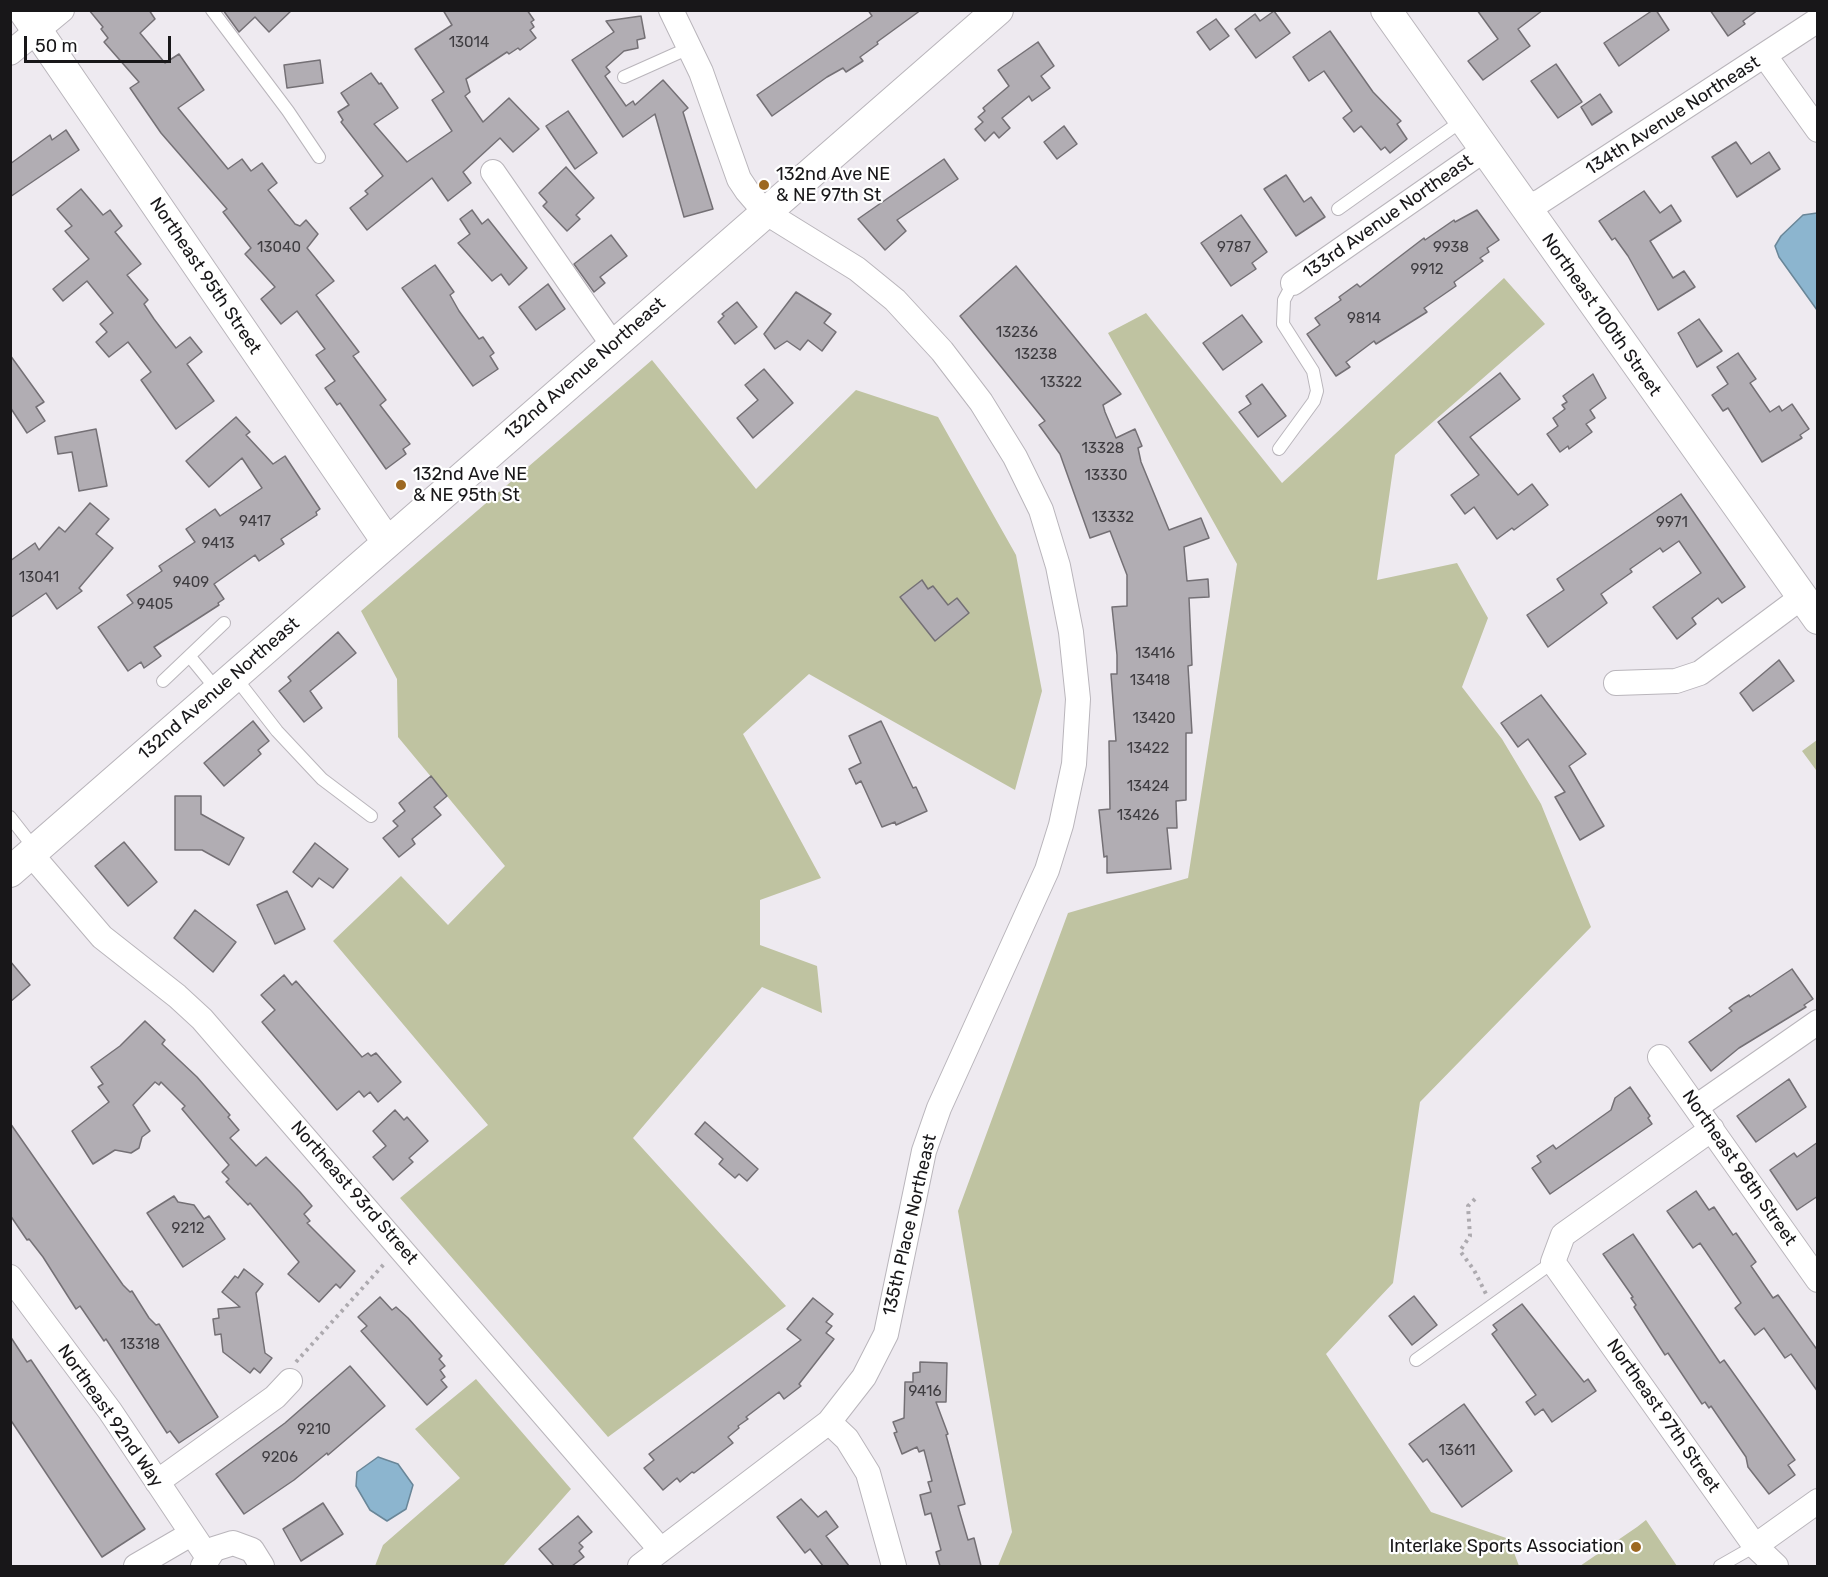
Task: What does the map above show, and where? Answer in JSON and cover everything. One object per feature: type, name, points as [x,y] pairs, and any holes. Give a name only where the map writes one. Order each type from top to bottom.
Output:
[{"type":"street","points":[[10,54],[30,21],[62,10]]},
{"type":"street","points":[[671,10],[701,72],[739,179],[765,212]]},
{"type":"street","name":"132nd Avenue Northeast","points":[[26,858],[998,10]]},
{"type":"street","name":"Northeast 100th Street","points":[[1386,10],[1810,608]]},
{"type":"street","name":"134th Avenue Northeast","points":[[1525,208],[1541,201],[1818,20]]},
{"type":"street","name":"Northeast 95th Street","points":[[30,21],[387,542]]},
{"type":"street","points":[[1765,56],[1818,130]]},
{"type":"street","name":"133rd Avenue Northeast","points":[[1293,283],[1484,150]]},
{"type":"street","points":[[493,172],[613,345]]},
{"type":"street","name":"135th Place Northeast","points":[[640,1566],[829,1422],[864,1377],[886,1334],[924,1151],[939,1108],[1047,870],[1061,825],[1074,764],[1078,699],[1069,621],[1058,566],[1041,510],[1015,457],[981,402],[942,351],[895,300],[857,269],[765,212]]},
{"type":"street","points":[[1616,683],[1676,681],[1700,673],[1810,608]]},
{"type":"street","name":"Northeast 93rd Street","points":[[26,858],[102,938],[177,996],[202,1019],[660,1549]]},
{"type":"street","points":[[1696,1107],[1818,1022]]},
{"type":"street","name":"Northeast 98th Street","points":[[1660,1057],[1712,1129],[1809,1250],[1818,1280]]},
{"type":"street","points":[[1553,1262],[1563,1235],[1712,1129]]},
{"type":"street","name":"Northeast 97th Street","points":[[1553,1262],[1755,1546],[1776,1566]]},
{"type":"street","name":"Northeast 92nd Way","points":[[10,1277],[110,1411],[191,1534],[205,1561],[223,1544],[234,1543],[252,1550],[262,1566]]},
{"type":"street","points":[[157,1482],[275,1396],[290,1381]]},
{"type":"street","points":[[829,1422],[847,1439],[868,1473],[894,1566]]},
{"type":"street","points":[[1755,1546],[1818,1501]]},
{"type":"street","points":[[136,1566],[191,1534]]},
{"type":"lane","points":[[212,10],[288,111],[319,157]]},
{"type":"lane","points":[[624,77],[689,48]]},
{"type":"lane","points":[[1338,208],[1463,120]]},
{"type":"lane","points":[[1279,449],[1314,401],[1317,391],[1312,371],[1283,324],[1284,300],[1293,283]]},
{"type":"lane","points":[[164,681],[191,658],[224,623]]},
{"type":"lane","points":[[191,658],[226,683],[277,731],[322,779],[371,816]]},
{"type":"lane","points":[[10,817],[26,858]]},
{"type":"lane","points":[[1416,1360],[1553,1262]]},
{"type":"lane","points":[[1719,1566],[1755,1546]]},
{"type":"path","points":[[1475,1199],[1468,1206],[1470,1236],[1460,1251],[1494,1306]]},
{"type":"path","points":[[290,1381],[295,1364],[400,1247]]},
{"type":"green space","points":[[1504,278],[1545,324],[1395,455],[1377,580],[1457,563],[1488,618],[1462,687],[1502,739],[1541,804],[1591,927],[1420,1102],[1393,1283],[1326,1354],[1431,1512],[1509,1539],[1519,1566],[998,1566],[1012,1532],[958,1211],[1068,913],[1188,878],[1237,564],[1108,333],[1146,313],[1282,483]]},
{"type":"green space","points":[[652,360],[756,489],[856,390],[938,417],[1016,555],[1042,691],[1015,790],[809,674],[743,734],[821,878],[760,900],[760,945],[817,966],[822,1013],[762,987],[633,1138],[786,1306],[608,1437],[400,1198],[488,1125],[333,941],[401,876],[448,925],[505,866],[398,737],[397,679],[361,611]]},
{"type":"green space","points":[[1817,740],[1818,769],[1816,770],[1802,751]]},
{"type":"green space","points":[[476,1379],[571,1489],[503,1566],[375,1566],[383,1545],[460,1478],[415,1429]]},
{"type":"green space","name":"Interlake Sports Association","points":[[1646,1520],[1677,1566],[1580,1566],[1637,1527]]},
{"type":"water","points":[[1818,213],[1817,310],[1779,257],[1775,246],[1781,236],[1803,215]]},
{"type":"water","points":[[378,1457],[398,1464],[413,1485],[406,1509],[387,1521],[370,1510],[356,1486],[357,1472]]},
{"type":"building","points":[[89,10],[149,10],[155,19],[140,33],[165,63],[179,54],[204,90],[178,108],[228,169],[242,159],[251,171],[262,163],[277,183],[268,190],[295,224],[300,226],[306,220],[318,234],[307,248],[334,281],[316,295],[359,352],[353,356],[386,400],[380,405],[410,444],[403,449],[406,454],[386,469],[340,403],[337,405],[325,388],[335,381],[316,355],[325,349],[297,311],[281,324],[261,299],[275,287],[245,254],[251,248],[223,212],[227,209],[161,133],[130,88],[139,82],[104,42],[108,38],[101,29],[103,27]]},
{"type":"building","points":[[223,10],[292,10],[269,32],[255,17],[239,32]]},
{"type":"building","points":[[443,10],[527,10],[534,20],[531,22],[534,27],[530,30],[536,38],[520,50],[518,48],[509,54],[507,52],[466,79],[470,92],[465,96],[483,122],[509,98],[539,129],[513,152],[500,138],[463,172],[471,183],[448,201],[432,178],[367,230],[350,208],[368,194],[365,191],[383,176],[341,122],[343,120],[338,112],[349,105],[341,93],[371,73],[379,84],[381,83],[398,108],[374,124],[407,162],[452,131],[432,100],[444,92],[415,49],[452,25]]},
{"type":"building","points":[[868,10],[921,10],[877,42],[878,44],[860,57],[863,61],[846,72],[843,68],[827,77],[772,116],[757,95],[872,16]]},
{"type":"building","points":[[1477,10],[1543,10],[1518,29],[1530,46],[1483,80],[1468,61],[1498,39]]},
{"type":"building","points":[[1656,10],[1669,30],[1619,66],[1604,43]]},
{"type":"building","points":[[1710,10],[1758,10],[1743,21],[1745,24],[1728,36]]},
{"type":"building","points":[[1274,11],[1290,33],[1256,58],[1235,29],[1255,14],[1260,21]]},
{"type":"building","points":[[641,16],[645,38],[637,40],[638,48],[624,51],[606,67],[610,72],[605,76],[626,106],[633,101],[635,105],[663,80],[688,108],[683,112],[713,209],[684,217],[655,114],[623,137],[572,60],[614,32],[606,21]]},
{"type":"building","points":[[1216,19],[1229,36],[1210,50],[1197,32]]},
{"type":"building","points":[[1330,31],[1373,92],[1401,121],[1397,124],[1407,139],[1390,153],[1385,147],[1381,150],[1361,126],[1354,132],[1343,118],[1352,111],[1324,71],[1309,81],[1293,57]]},
{"type":"building","points":[[1038,42],[1054,66],[1041,76],[1050,88],[1032,101],[1029,96],[1002,118],[1010,128],[999,138],[994,132],[985,141],[975,129],[983,122],[978,117],[985,111],[983,108],[1009,86],[998,70]]},
{"type":"building","points":[[320,60],[323,83],[287,88],[284,65]]},
{"type":"building","points":[[1556,64],[1582,102],[1558,118],[1531,81]]},
{"type":"building","points":[[1600,94],[1612,112],[1592,125],[1581,107]]},
{"type":"building","points":[[568,111],[597,153],[575,169],[546,126]]},
{"type":"building","points":[[1064,126],[1077,144],[1057,159],[1044,142]]},
{"type":"building","points":[[66,130],[79,150],[10,197],[10,164],[50,135],[52,140]]},
{"type":"building","points":[[1736,142],[1751,164],[1769,152],[1780,169],[1737,197],[1712,157]]},
{"type":"building","points":[[944,159],[958,179],[897,220],[906,231],[885,250],[858,219]]},
{"type":"building","points":[[566,167],[594,198],[576,215],[580,219],[567,231],[543,206],[547,202],[539,193]]},
{"type":"building","points":[[1286,175],[1304,202],[1311,197],[1325,217],[1296,236],[1264,189]]},
{"type":"building","points":[[81,189],[103,215],[110,210],[122,226],[115,232],[141,264],[127,275],[148,300],[144,304],[154,319],[176,348],[190,337],[202,352],[187,364],[214,401],[176,429],[141,380],[151,372],[128,342],[109,357],[96,342],[107,332],[100,324],[113,313],[87,281],[63,301],[53,289],[89,259],[65,231],[72,226],[57,209]]},
{"type":"building","points":[[1644,191],[1660,213],[1671,205],[1681,221],[1650,241],[1673,278],[1684,271],[1695,287],[1658,310],[1628,256],[1615,238],[1612,240],[1599,221]]},
{"type":"building","points":[[472,210],[482,224],[488,219],[527,268],[509,285],[501,274],[492,281],[458,243],[470,234],[460,219]]},
{"type":"building","points":[[1477,210],[1499,240],[1487,248],[1489,252],[1480,258],[1483,261],[1454,282],[1456,286],[1424,308],[1427,312],[1376,344],[1374,341],[1346,362],[1350,367],[1336,376],[1307,334],[1320,325],[1315,318],[1341,300],[1339,297],[1357,284],[1360,287],[1424,238],[1425,240],[1454,220],[1455,222]]},
{"type":"building","points":[[1241,215],[1267,252],[1252,263],[1256,269],[1231,286],[1201,243]]},
{"type":"building","points":[[611,235],[627,256],[600,277],[605,283],[594,292],[574,264]]},
{"type":"building","points":[[435,265],[454,292],[450,295],[459,311],[479,339],[483,337],[494,353],[490,356],[498,369],[473,386],[402,288]]},
{"type":"building","points":[[1016,266],[1121,394],[1103,405],[1105,412],[1116,438],[1135,429],[1142,446],[1138,448],[1141,462],[1169,530],[1201,518],[1209,538],[1184,547],[1187,581],[1208,579],[1209,597],[1189,598],[1192,665],[1188,666],[1192,733],[1186,733],[1186,800],[1176,801],[1177,828],[1167,828],[1171,869],[1107,873],[1107,856],[1104,857],[1099,810],[1110,809],[1109,741],[1116,741],[1111,674],[1117,674],[1117,655],[1112,607],[1127,606],[1127,575],[1110,531],[1090,538],[1060,454],[1039,425],[1045,421],[960,316]]},
{"type":"building","points":[[548,284],[565,309],[536,330],[519,307]]},
{"type":"building","points":[[796,292],[831,314],[824,323],[836,332],[822,351],[808,340],[800,350],[787,341],[775,349],[764,334]]},
{"type":"building","points":[[737,302],[757,327],[735,344],[718,322],[724,316],[722,314]]},
{"type":"building","points":[[1242,315],[1262,342],[1223,370],[1203,343]]},
{"type":"building","points":[[1699,319],[1722,351],[1697,367],[1678,333]]},
{"type":"building","points":[[1738,353],[1756,379],[1750,383],[1770,412],[1779,406],[1782,411],[1792,404],[1809,429],[1800,435],[1802,438],[1762,462],[1728,408],[1723,411],[1712,395],[1728,384],[1717,367]]},
{"type":"building","points":[[10,355],[44,402],[36,407],[45,421],[27,433],[10,407]]},
{"type":"building","points":[[764,369],[793,403],[753,438],[737,418],[758,400],[745,385]]},
{"type":"building","points":[[1500,373],[1520,399],[1470,437],[1518,495],[1532,484],[1548,505],[1514,530],[1512,528],[1497,539],[1474,507],[1465,514],[1451,495],[1479,475],[1438,422]]},
{"type":"building","points":[[1593,374],[1606,398],[1590,410],[1595,418],[1586,424],[1592,432],[1569,449],[1568,446],[1560,452],[1547,434],[1558,426],[1553,418],[1565,409],[1562,405],[1567,402],[1563,396]]},
{"type":"building","points":[[1262,384],[1286,416],[1258,437],[1239,412],[1251,404],[1246,396]]},
{"type":"building","points":[[236,417],[250,432],[246,435],[273,464],[285,456],[320,509],[316,512],[317,515],[281,539],[284,544],[259,561],[255,555],[214,584],[224,599],[218,603],[219,605],[154,647],[161,656],[144,668],[141,662],[128,671],[98,627],[133,603],[127,595],[162,571],[159,566],[195,542],[186,529],[215,509],[220,516],[262,488],[242,458],[209,487],[186,461]]},
{"type":"building","points":[[96,429],[107,486],[79,491],[72,452],[58,454],[55,437]]},
{"type":"building","points":[[1681,494],[1745,587],[1722,603],[1718,598],[1692,618],[1696,624],[1677,639],[1653,607],[1701,573],[1679,541],[1663,552],[1660,548],[1630,569],[1632,572],[1601,594],[1607,603],[1548,647],[1527,615],[1564,590],[1557,579]]},
{"type":"building","points":[[90,503],[109,519],[96,534],[113,548],[79,588],[82,591],[57,609],[46,593],[10,618],[10,561],[35,543],[39,550],[59,527],[65,532]]},
{"type":"building","points":[[922,580],[928,589],[933,586],[948,605],[957,598],[969,613],[935,641],[900,597]]},
{"type":"building","points":[[338,632],[356,653],[310,691],[322,708],[304,722],[279,691],[291,681],[288,677]]},
{"type":"building","points":[[1779,660],[1794,681],[1753,711],[1740,693]]},
{"type":"building","points":[[1541,695],[1586,754],[1569,766],[1604,826],[1580,840],[1555,797],[1565,792],[1528,739],[1518,747],[1501,723]]},
{"type":"building","points":[[253,721],[269,741],[258,750],[261,754],[224,786],[204,763]]},
{"type":"building","points":[[881,721],[913,788],[916,787],[927,811],[896,825],[895,822],[882,827],[861,781],[856,784],[849,769],[861,763],[849,736]]},
{"type":"building","points":[[431,776],[447,796],[434,807],[441,815],[412,839],[415,844],[399,857],[383,838],[398,826],[393,821],[405,811],[399,803]]},
{"type":"building","points":[[175,796],[201,796],[201,814],[244,838],[229,865],[202,850],[175,850]]},
{"type":"building","points":[[124,842],[157,882],[128,906],[95,866]]},
{"type":"building","points":[[315,843],[348,869],[333,888],[319,878],[312,887],[293,872]]},
{"type":"building","points":[[287,891],[305,929],[275,944],[257,905]]},
{"type":"building","points":[[195,910],[236,942],[213,972],[174,938]]},
{"type":"building","points":[[10,961],[30,985],[10,1002]]},
{"type":"building","points":[[1792,969],[1813,999],[1804,1005],[1806,1007],[1739,1048],[1711,1071],[1689,1042],[1732,1011],[1729,1008],[1734,1004],[1749,995],[1750,997]]},
{"type":"building","points":[[284,975],[292,985],[296,981],[362,1057],[368,1053],[371,1056],[376,1053],[401,1082],[378,1102],[370,1092],[364,1097],[359,1091],[337,1110],[262,1022],[275,1010],[261,995]]},
{"type":"building","points":[[145,1021],[165,1040],[162,1044],[197,1077],[230,1115],[228,1117],[239,1130],[230,1138],[256,1166],[266,1157],[312,1206],[304,1214],[310,1221],[307,1223],[355,1271],[340,1288],[336,1284],[319,1302],[288,1274],[299,1262],[250,1203],[248,1205],[226,1182],[229,1179],[222,1172],[229,1165],[182,1109],[185,1106],[161,1082],[159,1085],[155,1082],[133,1105],[150,1131],[142,1137],[139,1148],[131,1153],[115,1150],[93,1164],[72,1131],[109,1102],[98,1087],[103,1084],[91,1067],[120,1046]]},
{"type":"building","points":[[1789,1079],[1806,1107],[1756,1142],[1737,1116]]},
{"type":"building","points":[[1630,1087],[1650,1116],[1648,1118],[1652,1124],[1550,1194],[1532,1168],[1541,1162],[1537,1156],[1553,1145],[1556,1149],[1611,1110],[1615,1098]]},
{"type":"building","points":[[395,1110],[404,1120],[407,1117],[428,1141],[409,1158],[413,1162],[393,1180],[373,1157],[386,1146],[373,1131]]},
{"type":"building","points":[[705,1122],[758,1169],[747,1181],[739,1174],[735,1178],[719,1164],[723,1159],[695,1134]]},
{"type":"building","points":[[10,1123],[123,1285],[130,1292],[132,1291],[149,1318],[156,1325],[159,1324],[218,1417],[179,1443],[170,1431],[167,1433],[106,1339],[104,1341],[80,1306],[76,1309],[43,1257],[29,1239],[27,1240],[10,1215]]},
{"type":"building","points":[[1818,1142],[1818,1196],[1797,1210],[1770,1170],[1794,1153],[1797,1157]]},
{"type":"building","points":[[1696,1191],[1709,1210],[1714,1207],[1733,1235],[1736,1233],[1756,1262],[1751,1266],[1773,1298],[1778,1295],[1818,1351],[1818,1392],[1791,1354],[1785,1358],[1764,1328],[1755,1335],[1735,1308],[1741,1303],[1700,1243],[1693,1248],[1667,1211]]},
{"type":"building","points":[[174,1196],[178,1202],[194,1205],[204,1219],[209,1216],[225,1239],[183,1267],[147,1213]]},
{"type":"building","points":[[1633,1234],[1720,1363],[1724,1360],[1795,1460],[1788,1465],[1795,1475],[1769,1494],[1748,1467],[1746,1457],[1711,1406],[1709,1408],[1705,1402],[1702,1404],[1668,1353],[1665,1355],[1634,1307],[1636,1305],[1631,1298],[1633,1297],[1603,1254]]},
{"type":"building","points":[[244,1269],[263,1284],[256,1293],[265,1353],[272,1358],[260,1373],[254,1368],[250,1373],[223,1352],[221,1334],[215,1335],[213,1319],[219,1318],[218,1309],[240,1307],[222,1292],[235,1276],[238,1278]]},
{"type":"building","points":[[1414,1296],[1437,1325],[1412,1345],[1389,1316]]},
{"type":"building","points":[[380,1297],[392,1310],[396,1307],[408,1318],[442,1356],[439,1359],[445,1366],[440,1370],[445,1377],[441,1380],[447,1387],[427,1405],[361,1331],[367,1326],[358,1317]]},
{"type":"building","points":[[813,1298],[833,1314],[826,1322],[832,1326],[826,1333],[834,1339],[799,1384],[801,1386],[784,1399],[779,1392],[746,1417],[748,1419],[728,1437],[733,1443],[694,1473],[692,1472],[680,1482],[677,1478],[663,1490],[644,1468],[654,1460],[649,1454],[801,1340],[787,1329]]},
{"type":"building","points":[[1522,1304],[1584,1382],[1588,1379],[1596,1391],[1552,1422],[1543,1409],[1535,1415],[1526,1402],[1536,1395],[1492,1334],[1497,1330],[1493,1325]]},
{"type":"building","points":[[10,1336],[27,1362],[31,1360],[145,1529],[102,1557],[10,1419]]},
{"type":"building","points":[[920,1362],[947,1363],[946,1402],[936,1402],[948,1434],[946,1435],[965,1504],[958,1506],[968,1540],[974,1538],[981,1566],[940,1566],[936,1552],[941,1550],[931,1513],[925,1515],[920,1495],[931,1492],[928,1482],[932,1481],[924,1450],[919,1452],[917,1447],[902,1454],[894,1433],[897,1432],[893,1422],[904,1418],[905,1382],[913,1382],[913,1373],[920,1372]]},
{"type":"building","points":[[350,1366],[385,1406],[328,1455],[327,1453],[294,1480],[244,1514],[216,1474],[285,1423]]},
{"type":"building","points":[[1464,1404],[1512,1471],[1462,1507],[1427,1459],[1423,1462],[1409,1444]]},
{"type":"building","points":[[801,1499],[818,1517],[826,1511],[838,1527],[826,1536],[849,1566],[823,1566],[810,1549],[805,1553],[777,1517]]},
{"type":"building","points":[[323,1503],[343,1534],[301,1561],[283,1529]]},
{"type":"building","points":[[578,1516],[592,1532],[579,1543],[583,1547],[579,1551],[584,1557],[572,1566],[554,1566],[539,1549]]},
{"type":"place","name":"132nd Ave NE & NE 97th St","points":[[764,185]]},
{"type":"place","name":"132nd Ave NE & NE 95th St","points":[[401,485]]},
{"type":"place","name":"Interlake Sports Association","points":[[1636,1547]]}]
